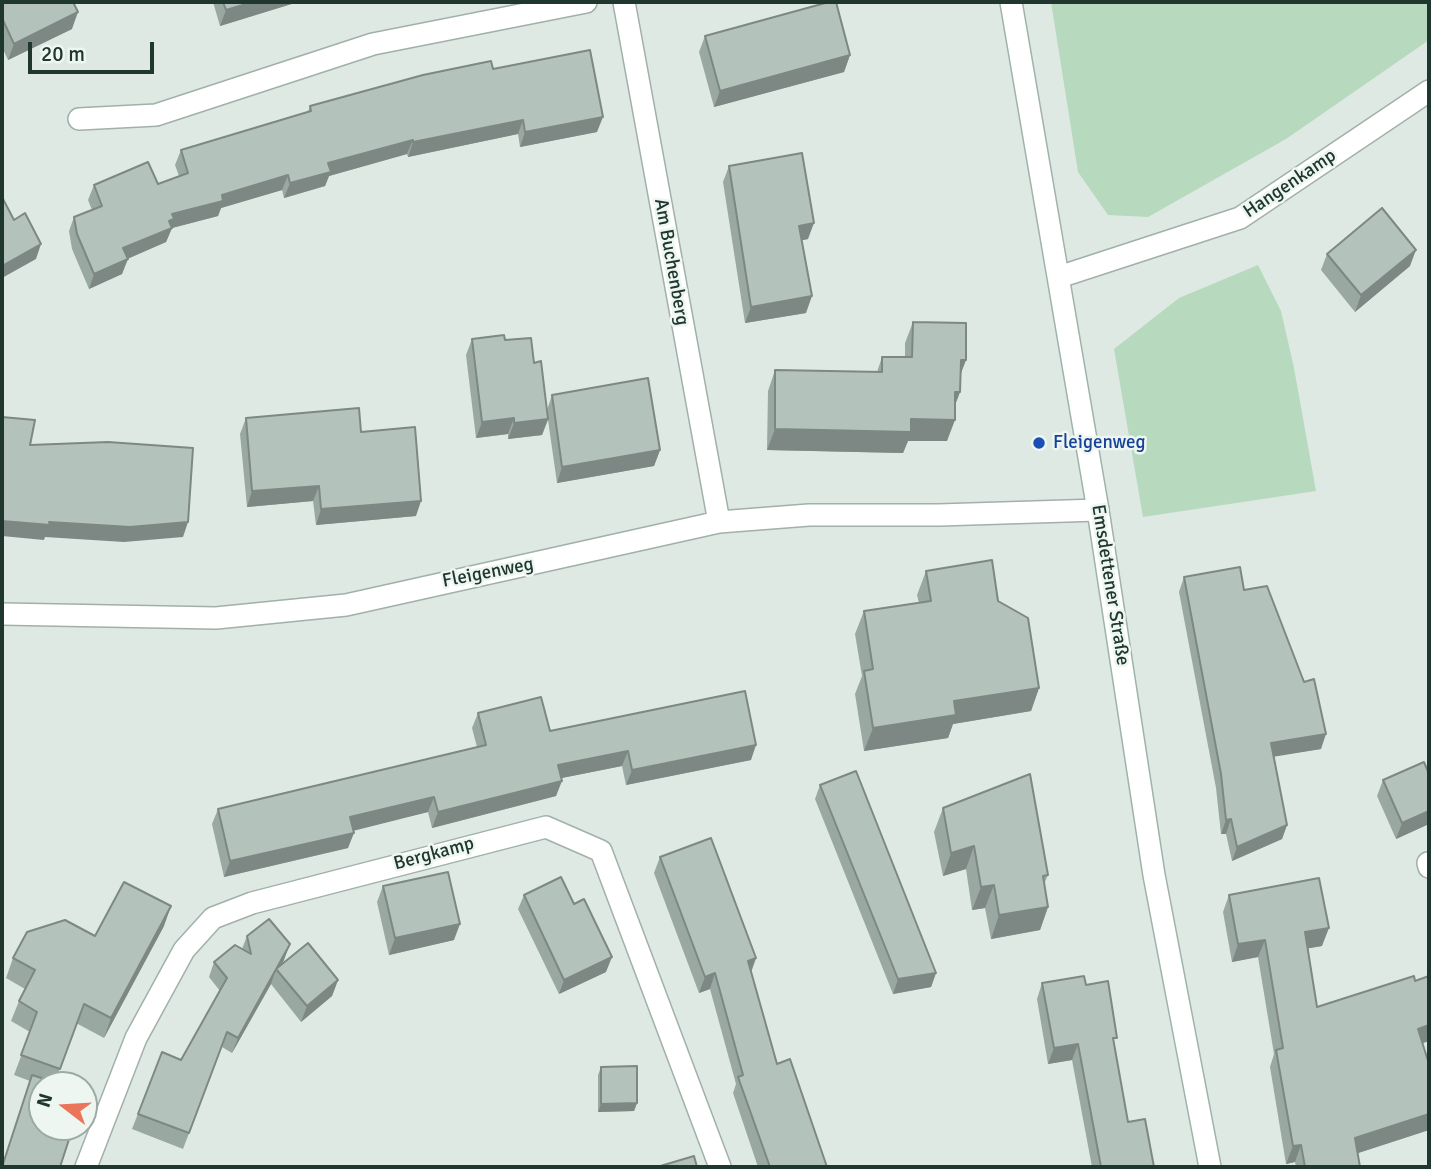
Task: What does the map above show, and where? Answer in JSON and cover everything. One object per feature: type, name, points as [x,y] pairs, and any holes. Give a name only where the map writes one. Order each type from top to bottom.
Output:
[{"type":"street","points":[[79,119],[156,115],[373,44],[586,2]]},
{"type":"street","name":"Am Buchenberg","points":[[624,2],[719,522]]},
{"type":"street","name":"Emsdettener Straße","points":[[1011,2],[1098,510],[1154,875],[1210,1167]]},
{"type":"street","name":"Hangenkamp","points":[[1059,277],[1240,218],[1429,91]]},
{"type":"street","name":"Fleigenweg","points":[[2,614],[216,618],[346,605],[719,522],[809,515],[939,515],[1098,510]]},
{"type":"street","name":"Bergkamp","points":[[86,1167],[136,1038],[184,950],[213,918],[252,903],[546,827],[601,851],[720,1167]]},
{"type":"green space","points":[[1051,2],[1429,2],[1429,40],[1286,139],[1148,217],[1108,215],[1078,172]]},
{"type":"green space","points":[[1258,265],[1281,311],[1316,491],[1143,517],[1114,349],[1179,298]]},
{"type":"building","points":[[2,2],[73,2],[78,12],[14,44],[2,18]]},
{"type":"building","points":[[223,2],[253,2],[226,10]]},
{"type":"building","points":[[836,2],[850,55],[720,91],[705,36]]},
{"type":"building","points":[[590,50],[603,117],[525,132],[523,120],[413,140],[328,163],[331,172],[290,183],[288,175],[222,195],[223,201],[172,214],[174,219],[169,221],[172,228],[123,248],[128,259],[94,274],[77,234],[74,217],[102,206],[94,185],[148,162],[158,184],[188,173],[181,150],[311,111],[310,106],[423,75],[491,61],[493,69]]},
{"type":"building","points":[[802,153],[814,223],[799,226],[812,296],[751,307],[729,166]]},
{"type":"building","points":[[2,197],[14,220],[25,213],[41,244],[2,266]]},
{"type":"building","points":[[1382,208],[1416,250],[1361,295],[1327,254]]},
{"type":"building","points":[[913,322],[966,323],[966,360],[961,360],[960,392],[955,392],[955,420],[911,419],[911,432],[775,429],[775,370],[882,372],[882,357],[912,357]]},
{"type":"building","points":[[504,335],[505,340],[531,338],[534,363],[541,361],[548,419],[514,423],[514,418],[482,422],[472,339]]},
{"type":"building","points":[[648,378],[660,450],[562,467],[552,395]]},
{"type":"building","points":[[359,408],[361,432],[415,427],[421,501],[321,509],[319,486],[252,491],[246,418]]},
{"type":"building","points":[[2,417],[35,420],[30,445],[108,442],[193,448],[188,522],[130,527],[2,521]]},
{"type":"building","points":[[992,560],[998,601],[1028,618],[1039,688],[954,701],[956,715],[873,728],[864,671],[873,669],[864,611],[931,601],[926,571]]},
{"type":"building","points":[[1240,567],[1244,590],[1267,586],[1304,682],[1314,679],[1326,734],[1271,743],[1287,825],[1237,847],[1231,819],[1226,820],[1221,774],[1184,577]]},
{"type":"building","points":[[745,691],[756,745],[632,770],[628,751],[558,765],[562,781],[438,812],[434,797],[350,817],[354,833],[230,861],[218,809],[486,745],[478,713],[541,697],[550,731]]},
{"type":"building","points":[[1424,762],[1429,774],[1429,811],[1402,823],[1383,780]]},
{"type":"building","points":[[856,771],[936,973],[898,979],[820,785]]},
{"type":"building","points":[[1030,774],[1048,875],[1043,876],[1048,907],[999,915],[994,885],[981,887],[974,846],[951,853],[943,808]]},
{"type":"building","points":[[711,838],[756,958],[748,961],[777,1064],[790,1059],[827,1167],[770,1167],[738,1077],[743,1075],[715,973],[705,977],[660,857]]},
{"type":"building","points":[[448,872],[460,924],[395,938],[383,886]]},
{"type":"building","points":[[561,877],[574,904],[584,899],[612,957],[564,980],[524,895]]},
{"type":"building","points":[[1319,878],[1329,928],[1305,932],[1317,1007],[1414,976],[1415,981],[1429,976],[1429,1025],[1418,1029],[1429,1064],[1429,1114],[1355,1138],[1360,1167],[1305,1167],[1301,1145],[1293,1146],[1276,1050],[1283,1048],[1265,940],[1238,944],[1229,895]]},
{"type":"building","points":[[124,882],[171,906],[111,1018],[84,1004],[60,1069],[21,1055],[37,1012],[19,1001],[35,970],[13,958],[27,932],[65,920],[95,936]]},
{"type":"building","points":[[269,919],[290,944],[238,1038],[227,1032],[189,1133],[138,1114],[162,1052],[181,1060],[227,978],[214,962],[235,945],[251,954],[247,936]]},
{"type":"building","points":[[308,943],[338,980],[307,1006],[276,969]]},
{"type":"building","points":[[1084,976],[1086,985],[1108,981],[1117,1038],[1113,1038],[1128,1122],[1145,1119],[1154,1167],[1101,1167],[1078,1044],[1054,1048],[1042,983]]},
{"type":"building","points":[[637,1066],[637,1103],[601,1104],[601,1067]]},
{"type":"building","points":[[28,1087],[28,1141],[68,1141],[60,1167],[2,1167]]},
{"type":"building","points":[[694,1156],[697,1167],[657,1167]]},
{"type":"place","name":"Fleigenweg","points":[[1039,443]]}]
